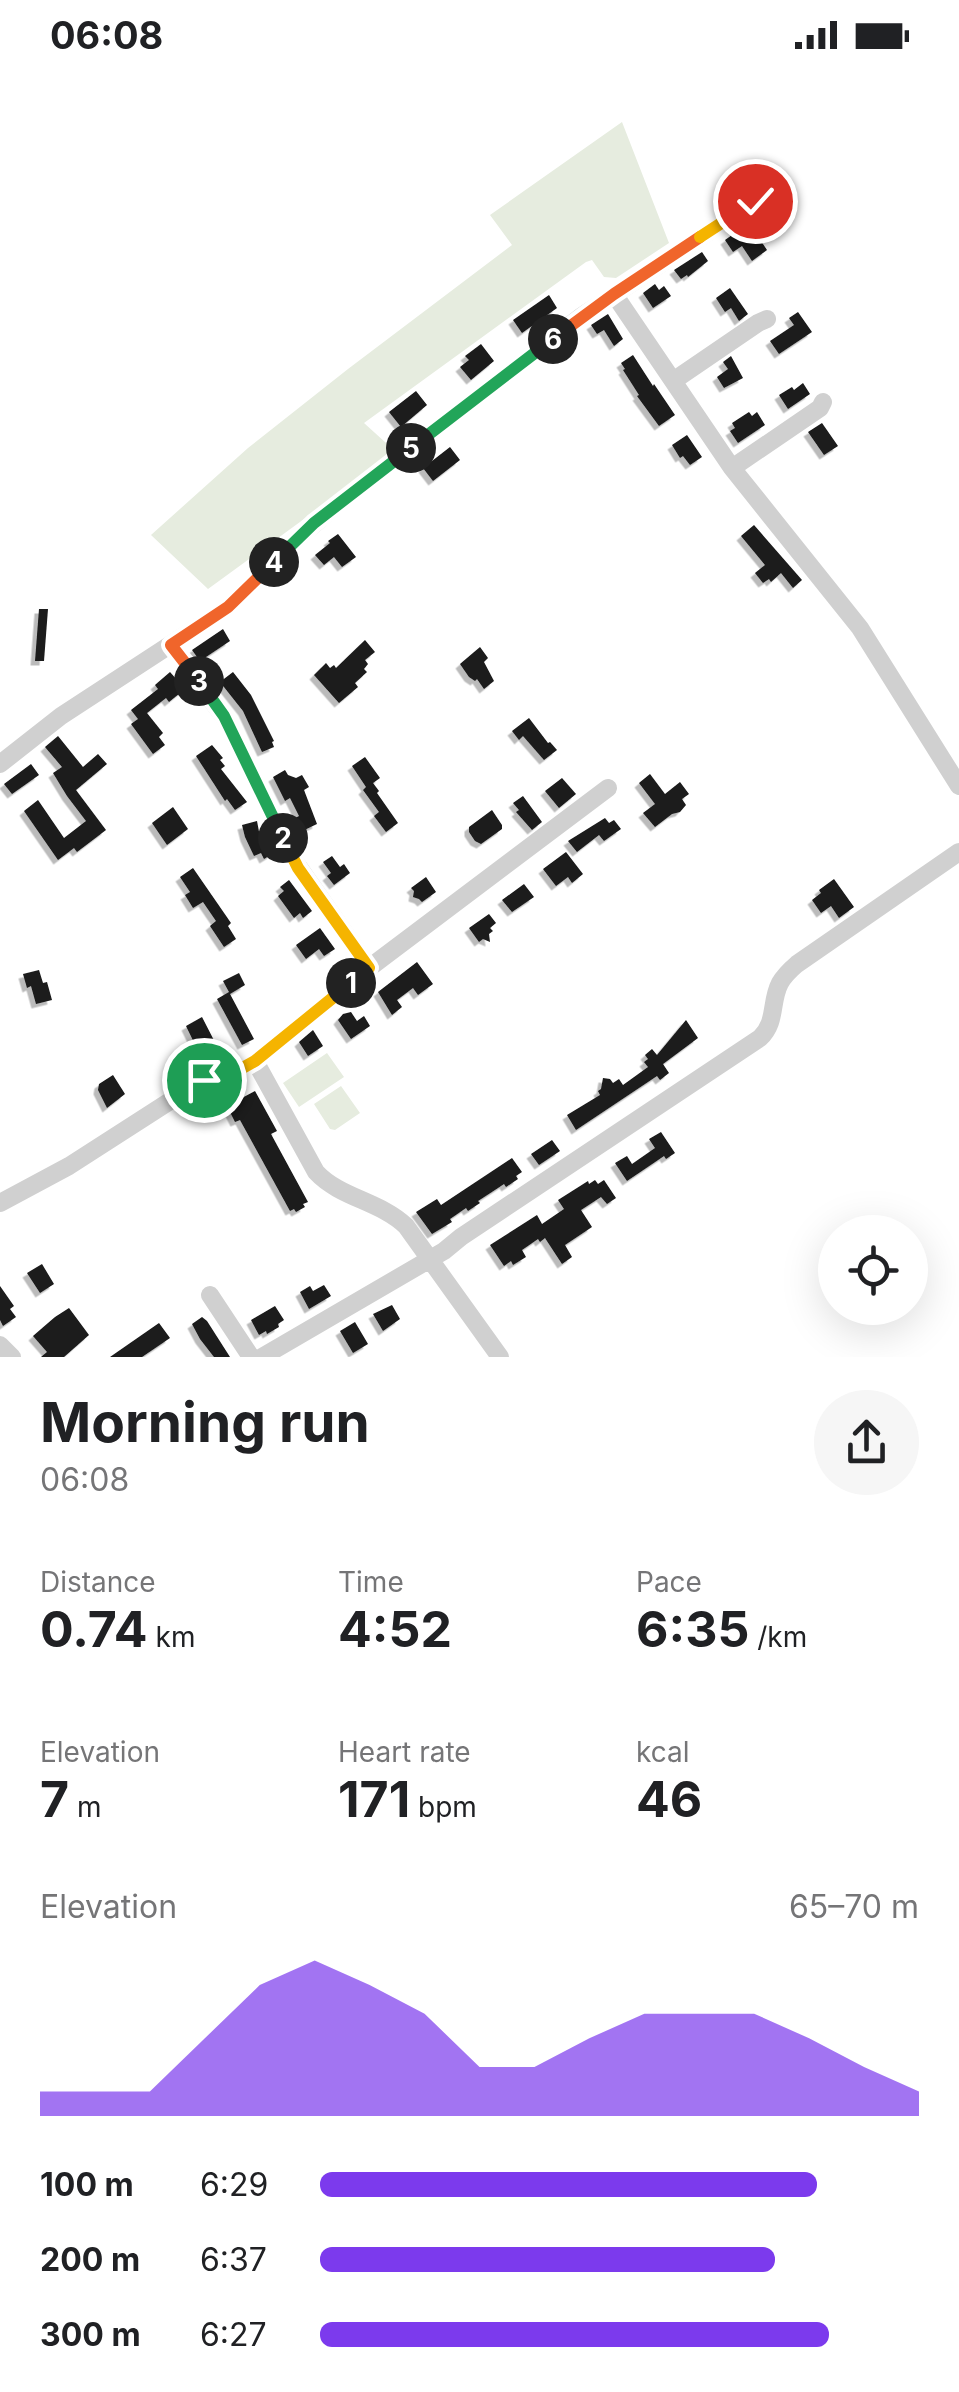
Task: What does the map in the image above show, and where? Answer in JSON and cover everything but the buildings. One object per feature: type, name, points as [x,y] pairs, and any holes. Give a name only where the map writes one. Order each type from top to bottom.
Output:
[{"type":"street","points":[[0,764],[61,716],[217,616],[333,508],[614,294],[755,201]]},
{"type":"street","points":[[614,294],[732,468],[860,628],[959,786]]},
{"type":"street","points":[[672,381],[758,322],[767,320]]},
{"type":"street","points":[[732,468],[820,408],[823,402]]},
{"type":"street","points":[[171,645],[224,716],[293,859],[369,968]]},
{"type":"street","points":[[0,1203],[69,1166],[196,1085],[255,1061],[369,968],[608,788]]},
{"type":"street","points":[[262,1357],[431,1258],[760,1038],[771,1024],[781,980],[796,964],[959,852]]},
{"type":"street","points":[[255,1061],[316,1172],[330,1184],[398,1219],[431,1258],[500,1357]]},
{"type":"street","points":[[210,1295],[251,1357]]},
{"type":"street","points":[[0,1345],[12,1357]]},
{"type":"shaded area","points":[[622,122],[669,243],[616,278],[604,277],[592,260],[586,262],[364,423],[396,452],[208,589],[151,535],[248,448],[512,245],[490,215]]},
{"type":"shaded area","points":[[327,1053],[344,1077],[299,1107],[283,1083]]},
{"type":"shaded area","points":[[341,1086],[360,1113],[335,1130],[330,1129],[314,1104]]},
{"type":"route","points":[[204,1080],[255,1061],[369,968],[293,859],[224,716],[171,645],[217,616],[314,523],[568,327],[755,201]]}]
